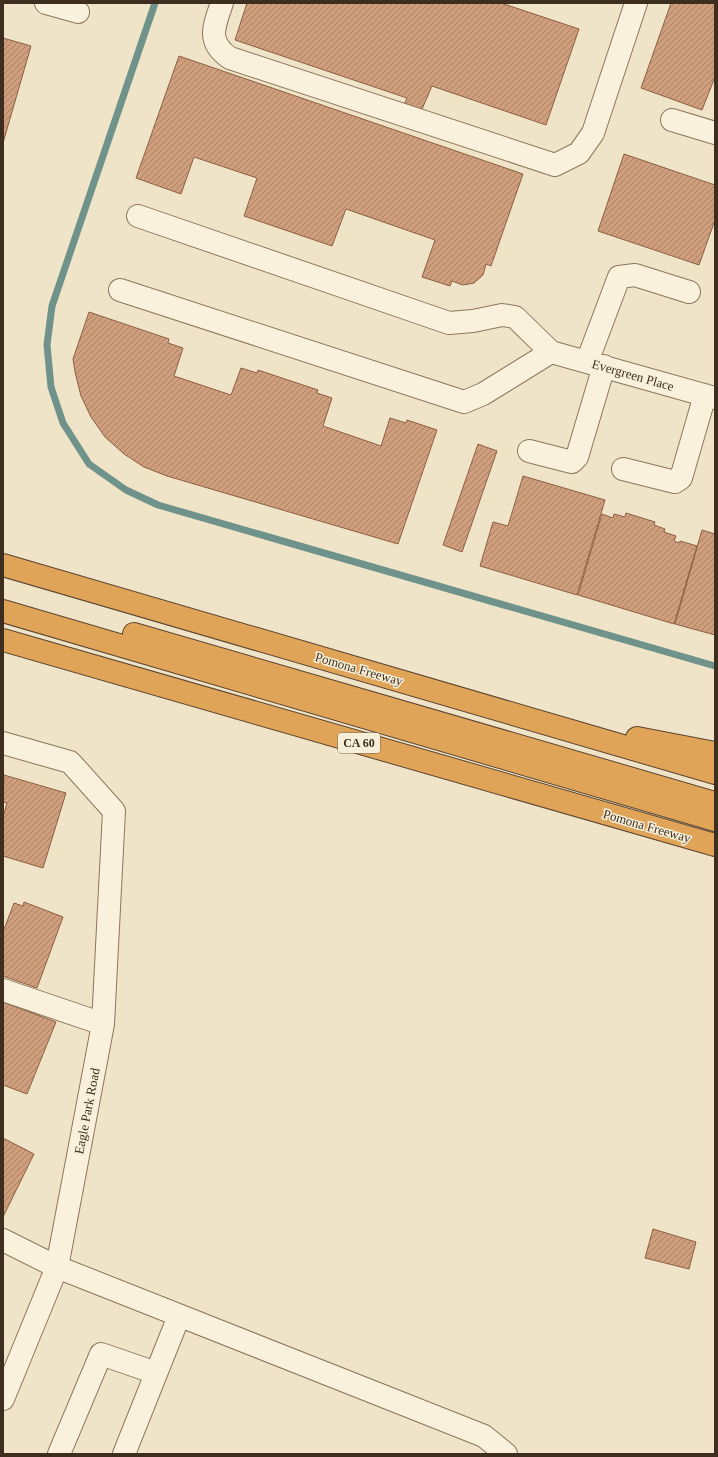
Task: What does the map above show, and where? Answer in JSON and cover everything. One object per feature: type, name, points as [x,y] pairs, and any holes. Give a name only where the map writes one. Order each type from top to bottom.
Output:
[{"type":"highway","name":"Pomona Freeway","points":[[3,565],[715,774]]},
{"type":"highway","points":[[3,596],[715,803]]},
{"type":"highway","points":[[3,611],[715,820]]},
{"type":"highway","name":"Pomona Freeway","points":[[3,640],[715,845]]},
{"type":"highway","points":[[506,712],[715,752]]},
{"type":"street","points":[[46,3],[78,12]]},
{"type":"street","points":[[222,3],[213,29],[219,51],[230,58],[555,165],[579,153],[592,133],[636,3]]},
{"type":"street","points":[[672,120],[715,133]]},
{"type":"street","points":[[120,290],[464,402],[483,394],[551,352],[514,317],[502,315],[473,321],[449,323],[138,216]]},
{"type":"street","points":[[529,451],[572,462],[576,457],[596,364],[619,277],[635,275],[689,292]]},
{"type":"street","name":"Evergreen Place","points":[[551,352],[712,395]]},
{"type":"street","points":[[623,469],[675,482],[681,478],[712,395]]},
{"type":"street","name":"Eagle Park Road","points":[[3,743],[70,762],[114,811],[103,1024],[57,1267],[3,1399]]},
{"type":"street","points":[[3,990],[103,1024]]},
{"type":"street","points":[[3,1240],[57,1267],[484,1436],[506,1454]]},
{"type":"street","points":[[124,1454],[179,1316]]},
{"type":"street","points":[[59,1454],[101,1354],[156,1373]]},
{"type":"building","points":[[247,3],[501,3],[579,29],[546,125],[432,86],[419,116],[402,110],[407,98],[235,40]]},
{"type":"building","points":[[671,3],[715,3],[715,77],[702,110],[641,88]]},
{"type":"building","points":[[3,38],[31,46],[3,143]]},
{"type":"building","points":[[179,56],[523,174],[491,266],[486,264],[483,275],[474,283],[463,285],[452,281],[450,286],[422,277],[435,240],[346,209],[332,246],[244,216],[257,178],[194,157],[181,194],[136,178]]},
{"type":"building","points":[[624,154],[715,185],[715,220],[699,265],[598,231]]},
{"type":"building","points":[[89,312],[169,339],[168,343],[183,348],[174,376],[231,395],[241,368],[257,373],[258,370],[318,390],[317,393],[332,398],[323,426],[381,446],[390,418],[406,423],[407,420],[437,430],[398,544],[167,476],[144,467],[124,454],[105,437],[91,417],[81,396],[75,372],[73,359]]},
{"type":"building","points":[[478,444],[497,451],[462,552],[443,545]]},
{"type":"building","points":[[523,476],[605,500],[577,595],[480,566],[493,522],[508,526]]},
{"type":"building","points":[[626,513],[655,522],[654,525],[665,529],[664,532],[676,536],[674,541],[679,543],[680,541],[697,546],[674,624],[578,595],[602,514],[613,518],[614,514],[625,517]]},
{"type":"building","points":[[702,530],[715,534],[715,635],[675,624]]},
{"type":"building","points":[[4,775],[66,793],[43,868],[3,856],[3,817],[7,803],[3,802]]},
{"type":"building","points":[[24,902],[63,917],[37,988],[3,976],[3,932],[14,903],[23,906]]},
{"type":"building","points":[[3,1002],[56,1022],[27,1094],[3,1085]]},
{"type":"building","points":[[3,1138],[34,1154],[3,1217]]},
{"type":"building","points":[[653,1229],[696,1242],[689,1269],[645,1258]]},
{"type":"waterway","points":[[155,3],[52,306],[47,345],[51,387],[63,423],[89,464],[126,490],[158,505],[715,666]]}]
